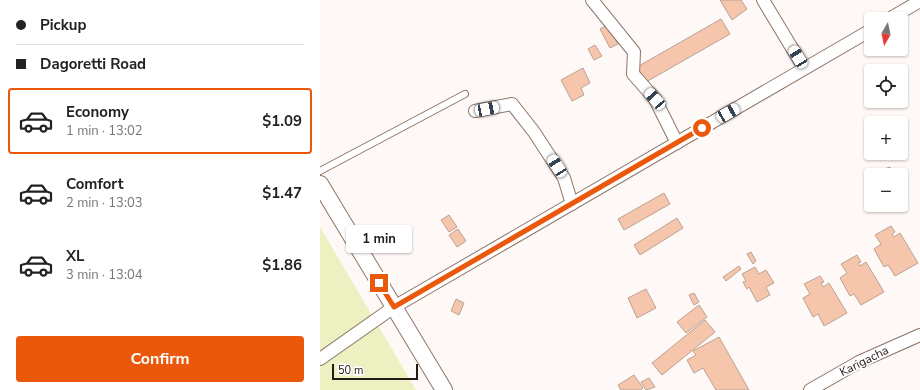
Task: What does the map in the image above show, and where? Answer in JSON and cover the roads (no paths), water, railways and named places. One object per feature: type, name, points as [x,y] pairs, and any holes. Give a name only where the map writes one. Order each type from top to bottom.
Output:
[{"type":"main road","points":[[320,184],[444,390]]},
{"type":"street","points":[[592,0],[634,52],[633,74],[655,99],[677,143]]},
{"type":"street","points":[[763,0],[804,68]]},
{"type":"street","points":[[901,12],[920,1]]},
{"type":"street","points":[[320,359],[394,307],[864,34]]},
{"type":"street","points":[[475,111],[512,104],[534,132],[564,178],[572,204]]},
{"type":"street","name":"Karigacha","points":[[810,390],[859,362],[920,335]]},
{"type":"lane","points":[[320,171],[465,94]]}]
